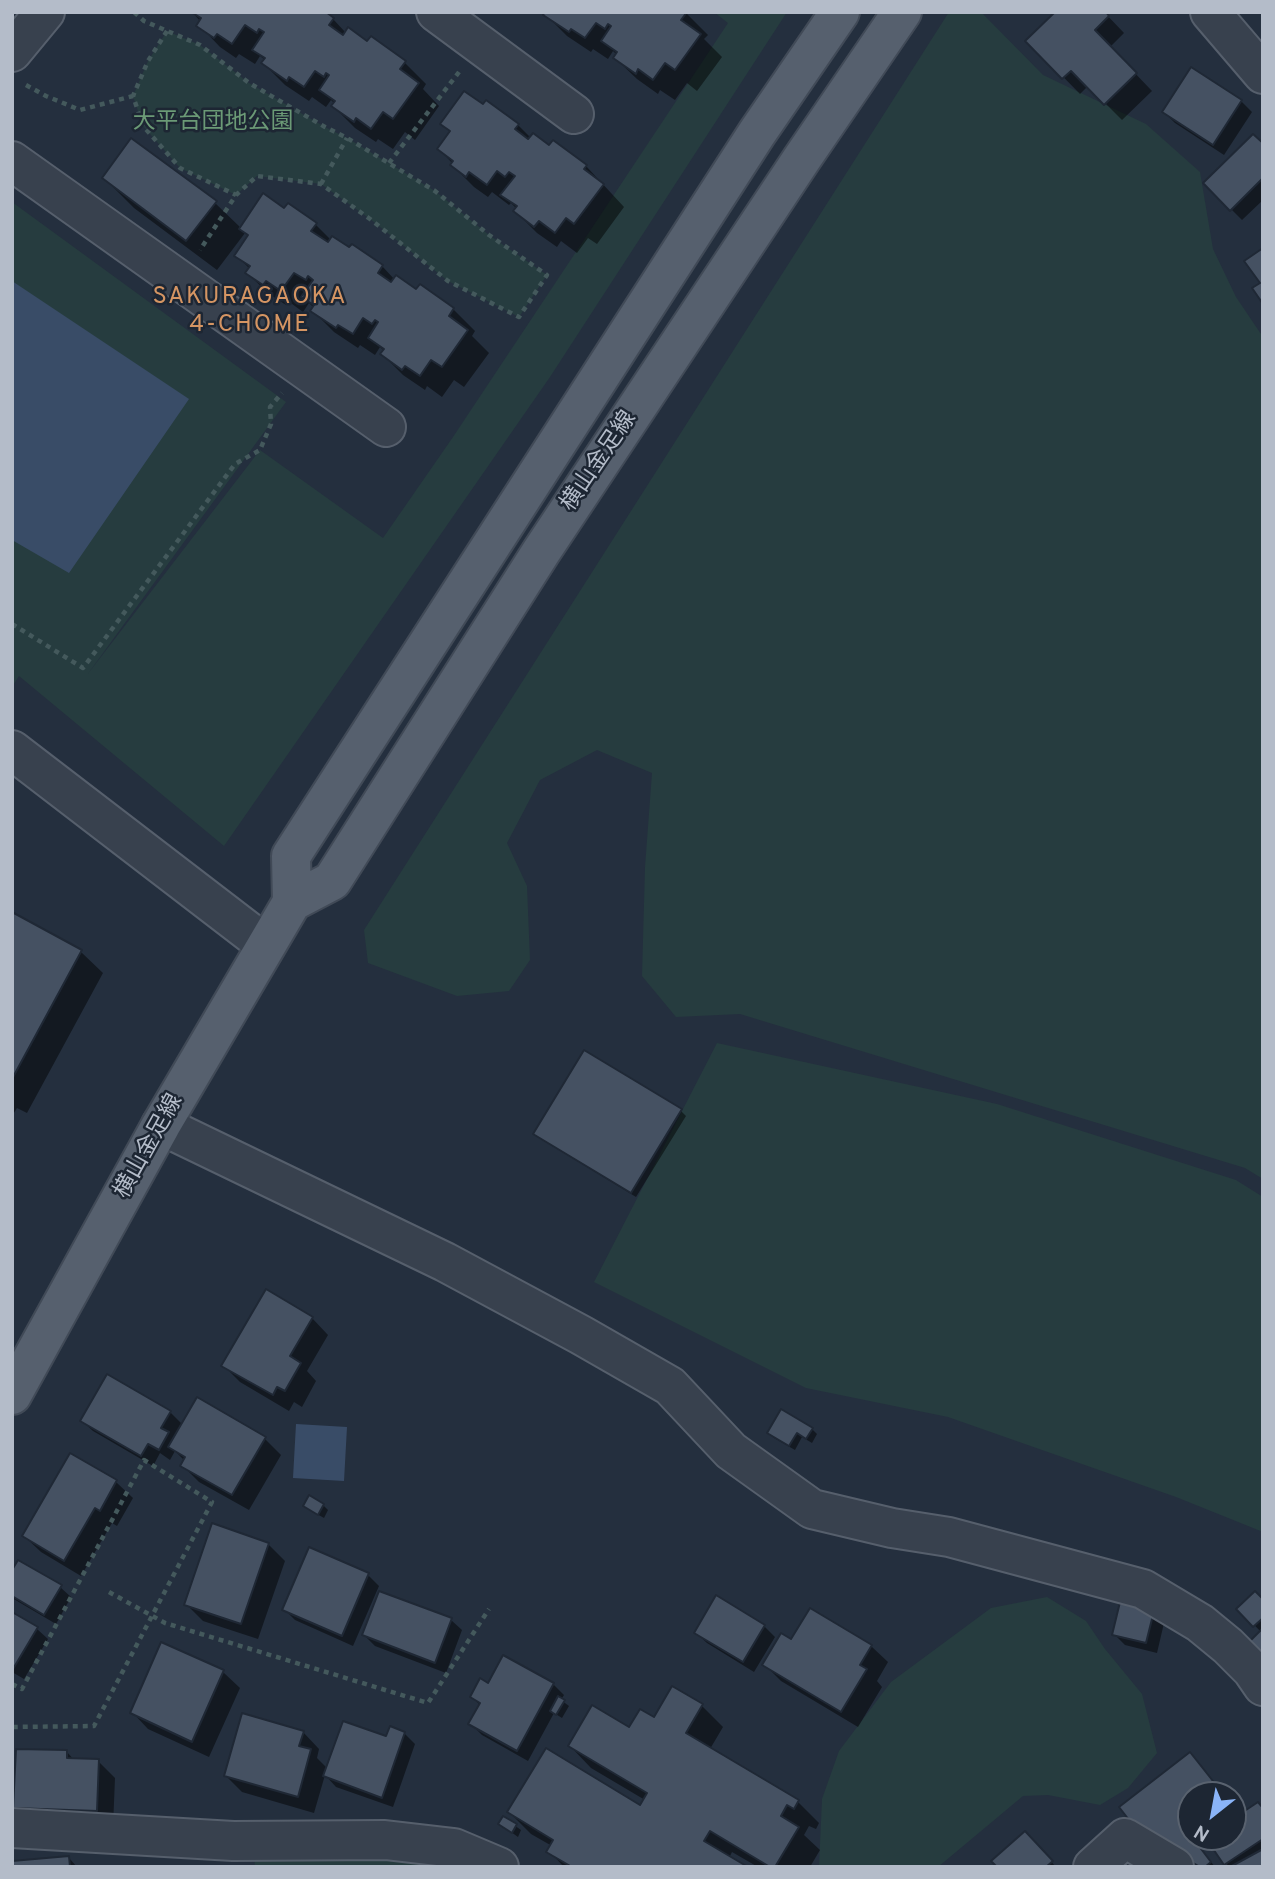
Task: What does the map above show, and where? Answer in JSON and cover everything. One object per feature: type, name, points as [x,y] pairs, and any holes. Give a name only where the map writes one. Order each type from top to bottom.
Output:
[{"type":"main road","name":"横山金足線","points":[[292,902],[291,856],[750,145],[840,12]]},
{"type":"main road","name":"横山金足線","points":[[12,1395],[162,1125],[292,902],[332,881],[548,540],[902,12]]},
{"type":"street","points":[[18,68],[44,12]]},
{"type":"street","points":[[436,12],[574,114]]},
{"type":"street","points":[[1210,12],[1263,74]]},
{"type":"street","points":[[12,161],[386,427]]},
{"type":"street","points":[[12,750],[266,945]]},
{"type":"street","points":[[162,1125],[445,1262],[581,1335],[670,1387],[731,1451],[812,1509],[892,1528],[949,1537],[1143,1589],[1200,1623],[1244,1662],[1263,1686]]},
{"type":"street","points":[[12,1828],[234,1854],[385,1840],[454,1848],[499,1867]]},
{"type":"street","points":[[1093,1867],[1125,1838],[1174,1867]]},
{"type":"path","points":[[134,12],[144,21],[200,45],[249,83],[435,191],[489,235],[547,275],[519,317],[448,281],[321,184],[257,176],[236,195],[180,280]]},
{"type":"path","points":[[167,31],[148,61],[133,96],[143,126],[180,168],[236,195]]},
{"type":"path","points":[[18,68],[46,96],[80,110],[133,96]]},
{"type":"path","points":[[389,163],[461,69]]},
{"type":"path","points":[[321,184],[347,138]]},
{"type":"path","points":[[12,624],[83,668],[235,464],[260,450],[271,424],[270,407],[302,367]]},
{"type":"path","points":[[12,1684],[22,1689],[144,1460],[212,1502],[94,1726],[12,1727]]},
{"type":"path","points":[[109,1592],[165,1623],[428,1703],[489,1609]]},
{"type":"green space","points":[[714,12],[787,12],[550,377],[224,846],[19,676],[12,687],[12,202],[286,402],[87,675],[260,450],[383,538],[728,23]]},
{"type":"green space","points":[[949,12],[981,12],[1043,75],[1146,124],[1200,172],[1213,249],[1236,297],[1263,337],[1263,1179],[1245,1168],[740,1014],[676,1017],[642,976],[645,867],[652,773],[597,750],[540,780],[507,843],[527,886],[530,960],[509,991],[457,996],[368,963],[364,930]]},
{"type":"green space","name":"大平台団地公園","points":[[167,31],[200,45],[249,83],[435,191],[489,235],[547,275],[519,317],[448,281],[321,184],[257,176],[236,195],[180,168],[143,126],[133,96],[148,61]]},
{"type":"green space","points":[[717,1043],[997,1104],[1236,1180],[1263,1197],[1263,1532],[1176,1497],[948,1417],[806,1388],[594,1282]]},
{"type":"green space","points":[[1047,1597],[1086,1621],[1142,1694],[1157,1753],[1128,1788],[1100,1805],[1048,1795],[1023,1796],[938,1867],[819,1867],[822,1799],[839,1751],[891,1682],[991,1608]]},
{"type":"green space","points":[[254,1855],[395,1858],[444,1867],[255,1867]]},
{"type":"water","points":[[12,281],[189,399],[69,573],[12,540]]},
{"type":"water","points":[[296,1424],[347,1427],[344,1481],[293,1478]]},
{"type":"building","points":[[191,12],[326,12],[334,18],[329,25],[343,35],[348,27],[367,41],[371,36],[406,61],[400,69],[419,83],[393,119],[383,112],[371,129],[356,118],[354,122],[331,106],[335,101],[319,90],[329,75],[326,73],[324,77],[315,71],[304,87],[289,77],[287,81],[261,63],[265,58],[252,50],[264,32],[259,29],[257,33],[245,25],[232,44],[217,34],[214,38],[196,26],[201,18]]},
{"type":"building","points":[[545,12],[687,12],[681,20],[701,34],[675,70],[665,63],[653,80],[638,69],[636,74],[613,58],[617,52],[601,41],[611,26],[608,24],[605,29],[596,23],[585,38],[571,29],[569,32],[543,15]]},
{"type":"building","points":[[1055,12],[1106,12],[1109,16],[1095,30],[1137,73],[1104,105],[1071,71],[1062,79],[1025,41]]},
{"type":"building","points":[[1191,67],[1242,100],[1213,145],[1162,112]]},
{"type":"building","points":[[464,91],[483,104],[486,100],[519,124],[515,129],[528,139],[533,133],[549,145],[553,140],[587,165],[584,169],[604,184],[574,224],[566,218],[555,233],[539,221],[534,227],[513,211],[517,206],[500,195],[515,176],[509,172],[505,177],[497,171],[487,185],[469,172],[466,177],[450,165],[453,161],[437,149],[450,131],[440,124]]},
{"type":"building","points":[[1253,134],[1263,143],[1263,178],[1230,211],[1203,183]]},
{"type":"building","points":[[131,138],[217,201],[186,241],[102,178]]},
{"type":"building","points":[[263,193],[284,208],[288,203],[317,223],[311,231],[328,242],[332,236],[349,247],[352,244],[383,265],[378,273],[391,282],[396,275],[416,289],[420,284],[454,308],[449,316],[468,330],[442,367],[431,360],[420,376],[405,366],[402,370],[380,354],[384,349],[368,338],[378,322],[375,320],[372,324],[363,318],[353,334],[338,325],[336,328],[310,311],[314,305],[301,297],[313,280],[308,276],[306,280],[294,273],[281,291],[266,281],[263,285],[245,273],[250,266],[234,256],[248,235],[239,229]]},
{"type":"building","points":[[1263,248],[1263,304],[1252,288],[1260,283],[1244,261]]},
{"type":"building","points":[[12,912],[82,950],[12,1079]]},
{"type":"building","points":[[584,1050],[682,1109],[631,1193],[533,1134]]},
{"type":"building","points":[[266,1289],[313,1317],[290,1356],[301,1363],[285,1391],[277,1387],[273,1395],[221,1366]]},
{"type":"building","points":[[107,1374],[171,1411],[161,1428],[169,1432],[159,1450],[148,1444],[141,1456],[80,1421]]},
{"type":"building","points":[[197,1397],[266,1437],[232,1495],[180,1466],[185,1457],[168,1447]]},
{"type":"building","points":[[781,1409],[813,1428],[806,1439],[797,1433],[789,1446],[767,1433]]},
{"type":"building","points":[[70,1453],[117,1480],[100,1511],[95,1508],[64,1561],[22,1536]]},
{"type":"building","points":[[309,1495],[324,1504],[318,1515],[303,1506]]},
{"type":"building","points":[[212,1523],[269,1543],[241,1624],[184,1605]]},
{"type":"building","points":[[309,1547],[369,1573],[342,1636],[282,1610]]},
{"type":"building","points":[[18,1560],[62,1585],[44,1615],[12,1596],[12,1570]]},
{"type":"building","points":[[379,1591],[452,1618],[435,1663],[362,1635]]},
{"type":"building","points":[[1255,1591],[1263,1599],[1263,1618],[1253,1627],[1236,1609]]},
{"type":"building","points":[[716,1595],[765,1625],[743,1662],[694,1633]]},
{"type":"building","points":[[1120,1602],[1154,1611],[1146,1643],[1112,1635]]},
{"type":"building","points":[[810,1608],[872,1645],[860,1665],[867,1669],[841,1712],[762,1665],[781,1633],[791,1639]]},
{"type":"building","points":[[12,1612],[38,1627],[13,1669],[12,1669]]},
{"type":"building","points":[[1263,1628],[1263,1656],[1249,1642]]},
{"type":"building","points":[[161,1642],[224,1670],[192,1742],[130,1713]]},
{"type":"building","points":[[503,1655],[554,1683],[517,1751],[468,1724],[480,1703],[470,1697],[480,1678],[488,1683]]},
{"type":"building","points":[[672,1686],[703,1704],[686,1733],[799,1800],[794,1809],[787,1805],[781,1816],[799,1827],[775,1867],[770,1867],[710,1831],[704,1841],[748,1867],[572,1867],[546,1852],[553,1840],[507,1812],[546,1748],[640,1805],[647,1793],[568,1746],[592,1705],[629,1727],[640,1709],[654,1717]]},
{"type":"building","points":[[558,1696],[565,1700],[556,1715],[550,1711]]},
{"type":"building","points":[[242,1713],[304,1731],[299,1746],[311,1749],[298,1797],[224,1776]]},
{"type":"building","points":[[343,1721],[386,1736],[390,1726],[405,1732],[382,1798],[323,1776]]},
{"type":"building","points":[[16,1749],[67,1750],[67,1758],[99,1759],[97,1811],[13,1808]]},
{"type":"building","points":[[1190,1752],[1213,1781],[1177,1781],[1177,1851],[1203,1851],[1211,1862],[1200,1867],[1136,1829],[1119,1807]]},
{"type":"building","points":[[1258,1802],[1263,1808],[1263,1839],[1247,1850],[1247,1809]]},
{"type":"building","points":[[503,1816],[517,1824],[512,1833],[498,1824]]},
{"type":"building","points":[[1025,1831],[1053,1861],[1046,1867],[997,1867],[991,1861]]},
{"type":"building","points":[[1263,1849],[1263,1867],[1230,1867]]},
{"type":"building","points":[[1214,1851],[1245,1851],[1224,1865]]},
{"type":"building","points":[[69,1856],[70,1867],[12,1867],[12,1861]]},
{"type":"district","name":"SAKURAGAOKA 4-CHOME","points":[[250,312]]}]
